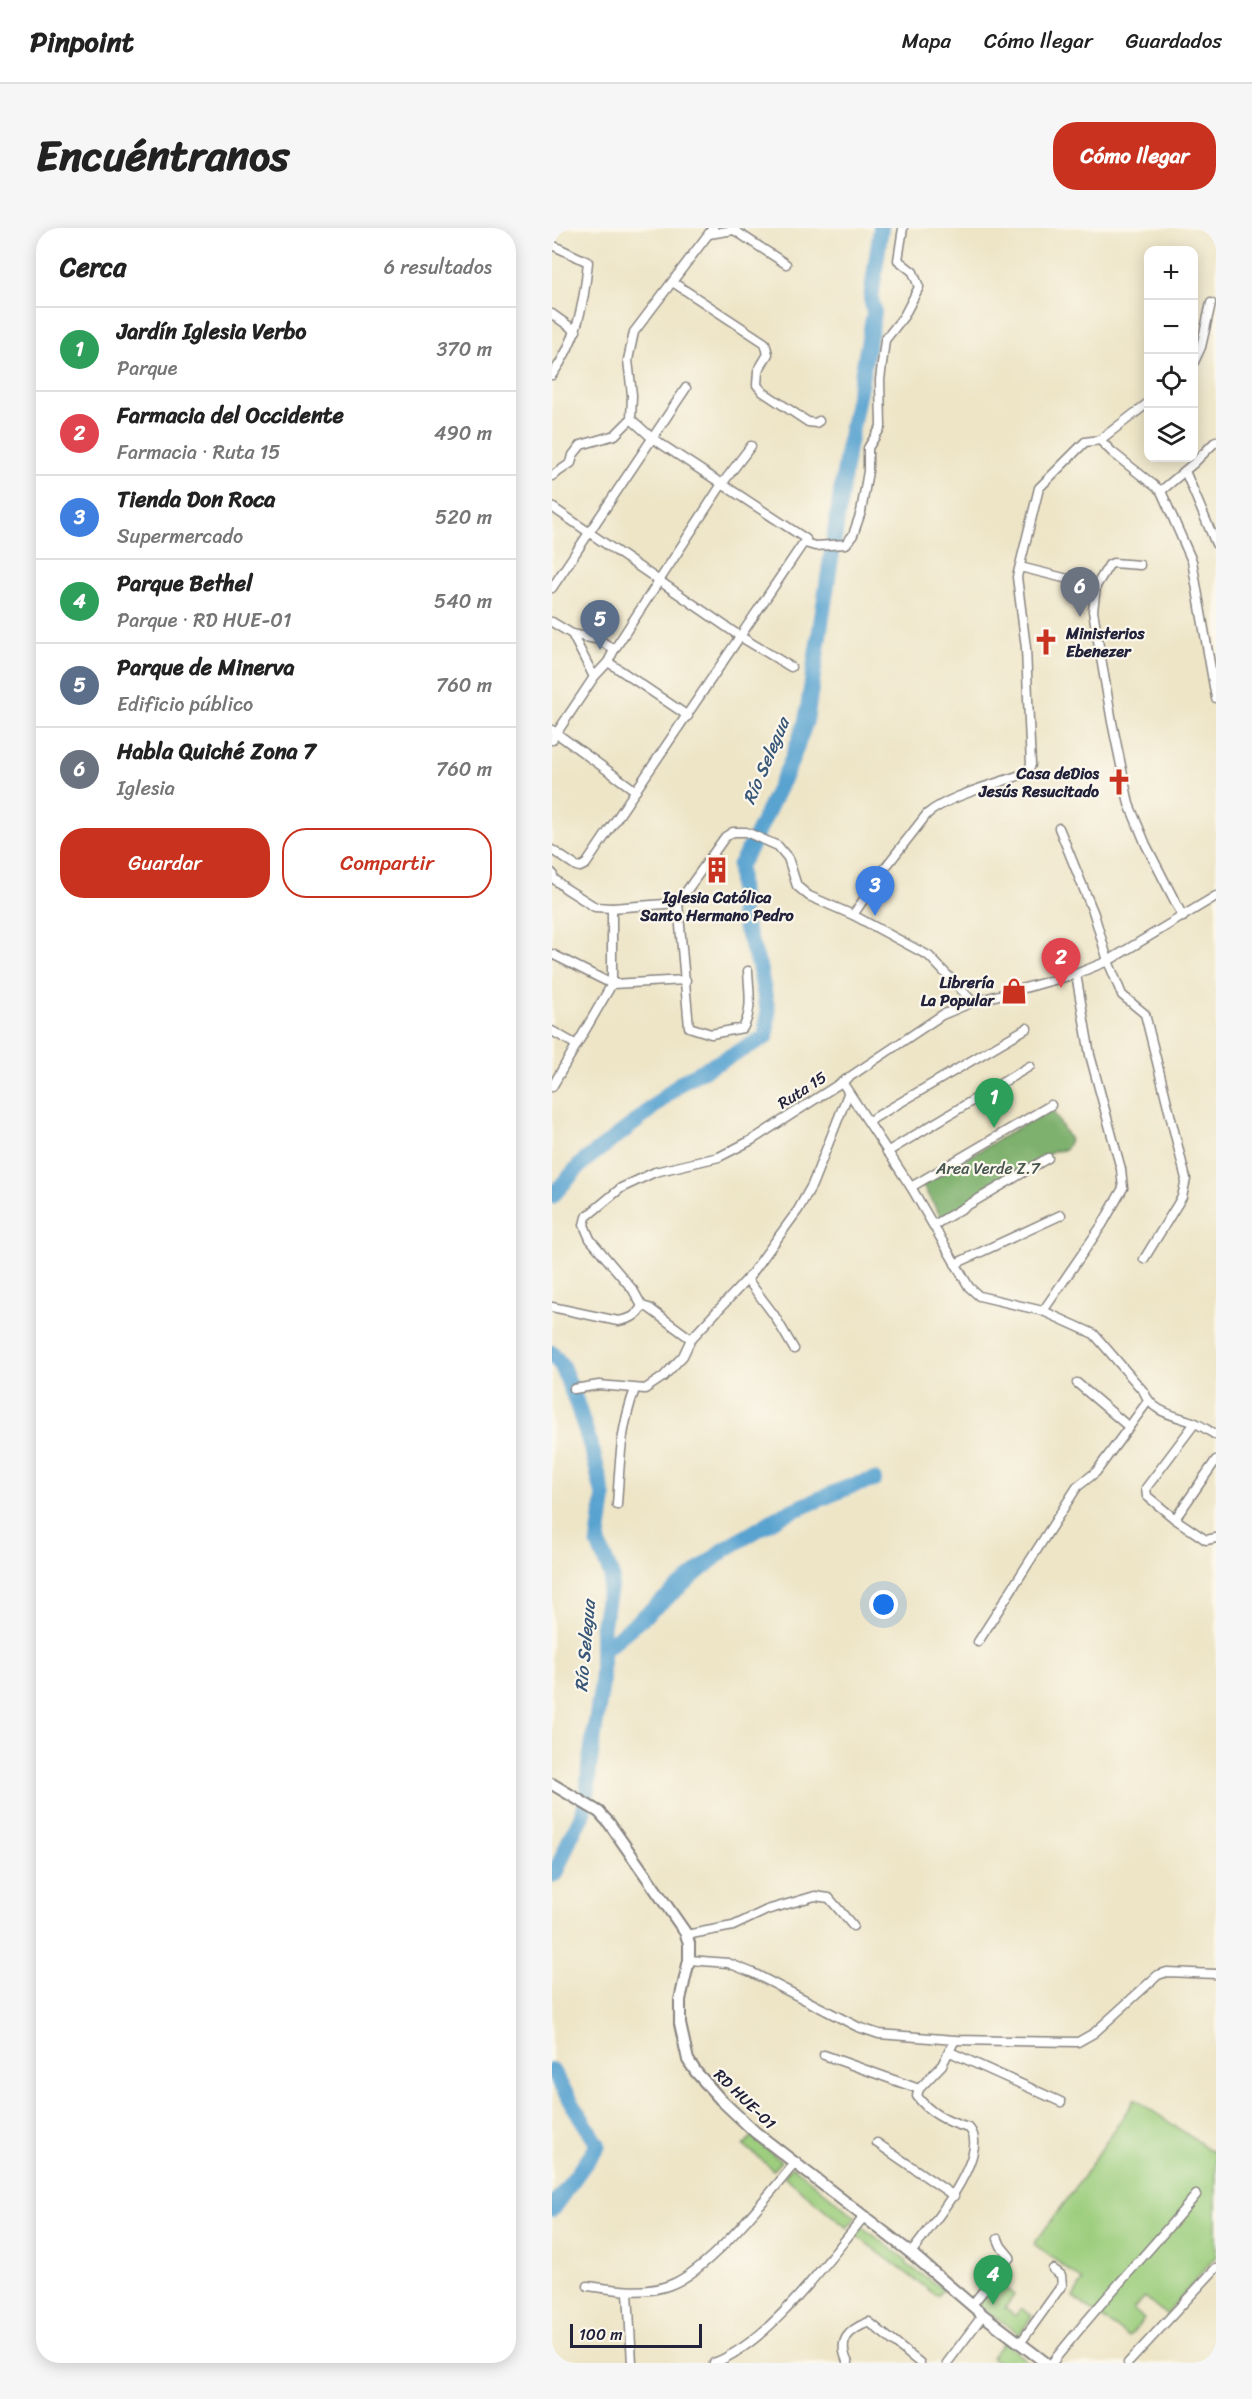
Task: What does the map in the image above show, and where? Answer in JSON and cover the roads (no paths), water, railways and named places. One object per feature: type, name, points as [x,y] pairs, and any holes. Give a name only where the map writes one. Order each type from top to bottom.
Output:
[{"type":"street","points":[[805,543],[815,546],[846,544],[853,535],[861,512],[868,471],[868,448],[881,427],[880,380],[885,340],[920,287],[913,272],[898,260],[903,228]]},
{"type":"street","points":[[552,476],[571,463],[573,455],[581,445],[615,435],[631,419],[632,395],[628,360],[634,332],[674,283],[711,231],[734,230],[786,264]]},
{"type":"street","points":[[552,245],[588,262],[585,293],[576,331],[565,358],[552,375]]},
{"type":"street","points":[[674,283],[765,343],[768,354],[758,371],[757,385],[763,392],[807,422],[819,421]]},
{"type":"street","points":[[1198,354],[1211,303]]},
{"type":"street","points":[[552,314],[576,331]]},
{"type":"street","points":[[552,588],[686,388]]},
{"type":"street","points":[[853,915],[888,864],[933,809],[1026,773],[1030,765],[1026,648],[1017,577],[1039,488],[1085,442],[1100,440],[1144,407]]},
{"type":"street","points":[[552,851],[576,866],[586,864],[806,539],[652,438],[631,419]]},
{"type":"street","points":[[1100,440],[1161,491],[1192,561],[1216,698]]},
{"type":"street","points":[[1161,491],[1216,441]]},
{"type":"street","points":[[636,791],[553,735],[594,677],[608,662],[722,484],[751,446]]},
{"type":"street","points":[[1185,471],[1216,544]]},
{"type":"street","points":[[552,507],[741,637],[790,667]]},
{"type":"street","points":[[1140,565],[1113,563],[1107,568],[1096,586],[1093,611],[1129,804],[1146,844],[1183,917]]},
{"type":"street","points":[[1020,567],[1096,586]]},
{"type":"street","points":[[552,622],[572,634],[600,640],[614,650]]},
{"type":"street","points":[[572,634],[594,677]]},
{"type":"street","points":[[608,662],[688,716]]},
{"type":"street","points":[[1059,828],[1094,914],[1108,961],[1122,995],[1144,1014],[1186,1179],[1182,1197],[1144,1259]]},
{"type":"street","points":[[748,971],[750,1007],[743,1028],[711,1034],[689,1027],[678,903],[725,837],[733,832],[746,832],[778,846],[788,858],[797,886],[809,896],[853,915],[929,956],[973,1002]]},
{"type":"street","points":[[552,873],[554,879],[565,888],[595,906],[612,908],[678,903]]},
{"type":"street","name":"Ruta 15","points":[[642,1306],[633,1290],[586,1232],[586,1217],[621,1188],[655,1172],[719,1157],[752,1140],[942,1015],[973,1002],[1076,974],[1108,961],[1216,896]]},
{"type":"street","points":[[552,1087],[612,984],[612,908]]},
{"type":"street","points":[[552,954],[612,984],[686,980]]},
{"type":"street","points":[[1043,1311],[1102,1225],[1123,1188],[1121,1169],[1090,1055],[1076,974]]},
{"type":"street","points":[[869,1121],[1027,1028]]},
{"type":"street","points":[[552,1031],[575,1044]]},
{"type":"street","points":[[887,1152],[1030,1066]]},
{"type":"street","points":[[842,1082],[911,1187],[969,1287],[979,1296],[1043,1311],[1094,1334],[1144,1392],[1148,1401],[1167,1414],[1195,1423],[1216,1435]]},
{"type":"street","points":[[574,1389],[599,1385],[645,1389],[663,1377],[682,1356],[691,1339],[747,1280],[798,1210],[812,1185],[848,1094]]},
{"type":"street","points":[[911,1187],[1051,1105]]},
{"type":"street","points":[[934,1225],[1048,1158]]},
{"type":"street","points":[[956,1264],[1061,1215]]},
{"type":"street","points":[[747,1280],[774,1315],[794,1349]]},
{"type":"street","points":[[552,1307],[618,1320],[629,1319],[638,1314],[642,1306],[649,1308],[691,1339]]},
{"type":"street","points":[[1077,1383],[1129,1427]]},
{"type":"street","points":[[617,1505],[621,1440],[625,1418],[635,1389]]},
{"type":"street","points":[[978,1642],[1077,1487],[1096,1472],[1148,1401]]},
{"type":"street","points":[[1195,1423],[1146,1488],[1147,1496],[1206,1540],[1216,1538]]},
{"type":"street","points":[[1175,1519],[1216,1460]]},
{"type":"street","name":"RD HUE-01","points":[[555,1787],[599,1812],[622,1841],[686,1935],[689,1943],[689,1960],[680,2000],[680,2024],[688,2060],[721,2100],[754,2132],[796,2162],[911,2253],[983,2315],[1046,2363]]},
{"type":"street","points":[[686,1935],[733,1926],[767,1910],[815,1896],[829,1898],[853,1926]]},
{"type":"street","points":[[689,1960],[728,1963],[753,1973],[858,2027],[879,2034],[955,2040],[1078,2042],[1094,2033],[1158,1975],[1167,1972],[1216,1974]]},
{"type":"street","points":[[911,2253],[954,2196],[968,2167],[975,2138],[969,2128],[951,2123],[917,2096],[919,2089],[942,2065],[955,2040]]},
{"type":"street","points":[[950,2052],[1061,2102]]},
{"type":"street","points":[[824,2055],[919,2089]]},
{"type":"street","points":[[877,2143],[954,2196]]},
{"type":"street","points":[[588,2286],[628,2292],[670,2285],[701,2267],[796,2162]]},
{"type":"street","points":[[1052,2363],[1077,2330],[1155,2245],[1196,2195]]},
{"type":"street","points":[[714,2363],[726,2358],[770,2327],[864,2217]]},
{"type":"street","points":[[972,2305],[1010,2257],[998,2239]]},
{"type":"street","points":[[1128,2363],[1216,2268]]},
{"type":"street","points":[[1021,2342],[1062,2285],[1061,2276],[1053,2269]]},
{"type":"street","points":[[628,2292],[632,2363]]},
{"type":"street","points":[[947,2363],[983,2315]]},
{"type":"street","points":[[848,2363],[842,2347],[844,2338],[856,2327],[869,2322],[920,2363]]},
{"type":"waterway","name":"Río Selegua","points":[[552,1196],[583,1162],[637,1121],[683,1081],[766,1037],[768,1012],[759,966],[742,918],[739,866],[791,762],[806,721],[848,448],[874,313],[871,298],[881,228]]},
{"type":"waterway","name":"Río Selegua","points":[[552,1353],[562,1366],[593,1453],[604,1498],[598,1542],[612,1577],[602,1630],[602,1683],[583,1814],[555,1874],[552,1875]]},
{"type":"waterway","points":[[602,1651],[724,1550],[782,1515],[851,1486],[874,1480]]},
{"type":"waterway","name":"Río Selegua","points":[[552,2071],[598,2145],[552,2209]]},
{"type":"place","name":"Habla Quiché Zona 7","points":[[1080,617]]},
{"type":"place","name":"Ministerios Ebenezer","points":[[1046,642]]},
{"type":"place","name":"Parque de Minerva","points":[[600,650]]},
{"type":"place","name":"Casa deDios Jesús Resucitado","points":[[1119,782]]},
{"type":"place","name":"Iglesia Católica Santo Hermano Pedro","points":[[717,870]]},
{"type":"place","name":"Tienda Don Roca","points":[[875,916]]},
{"type":"place","name":"Farmacia del Occidente","points":[[1061,988]]},
{"type":"place","name":"Librería La Popular","points":[[1014,991]]},
{"type":"place","name":"Jardín Iglesia Verbo","points":[[994,1128]]},
{"type":"place","name":"Parque Bethel","points":[[993,2305]]},
{"type":"park label","name":"Area Verde Z.7","points":[[988,1168]]}]
